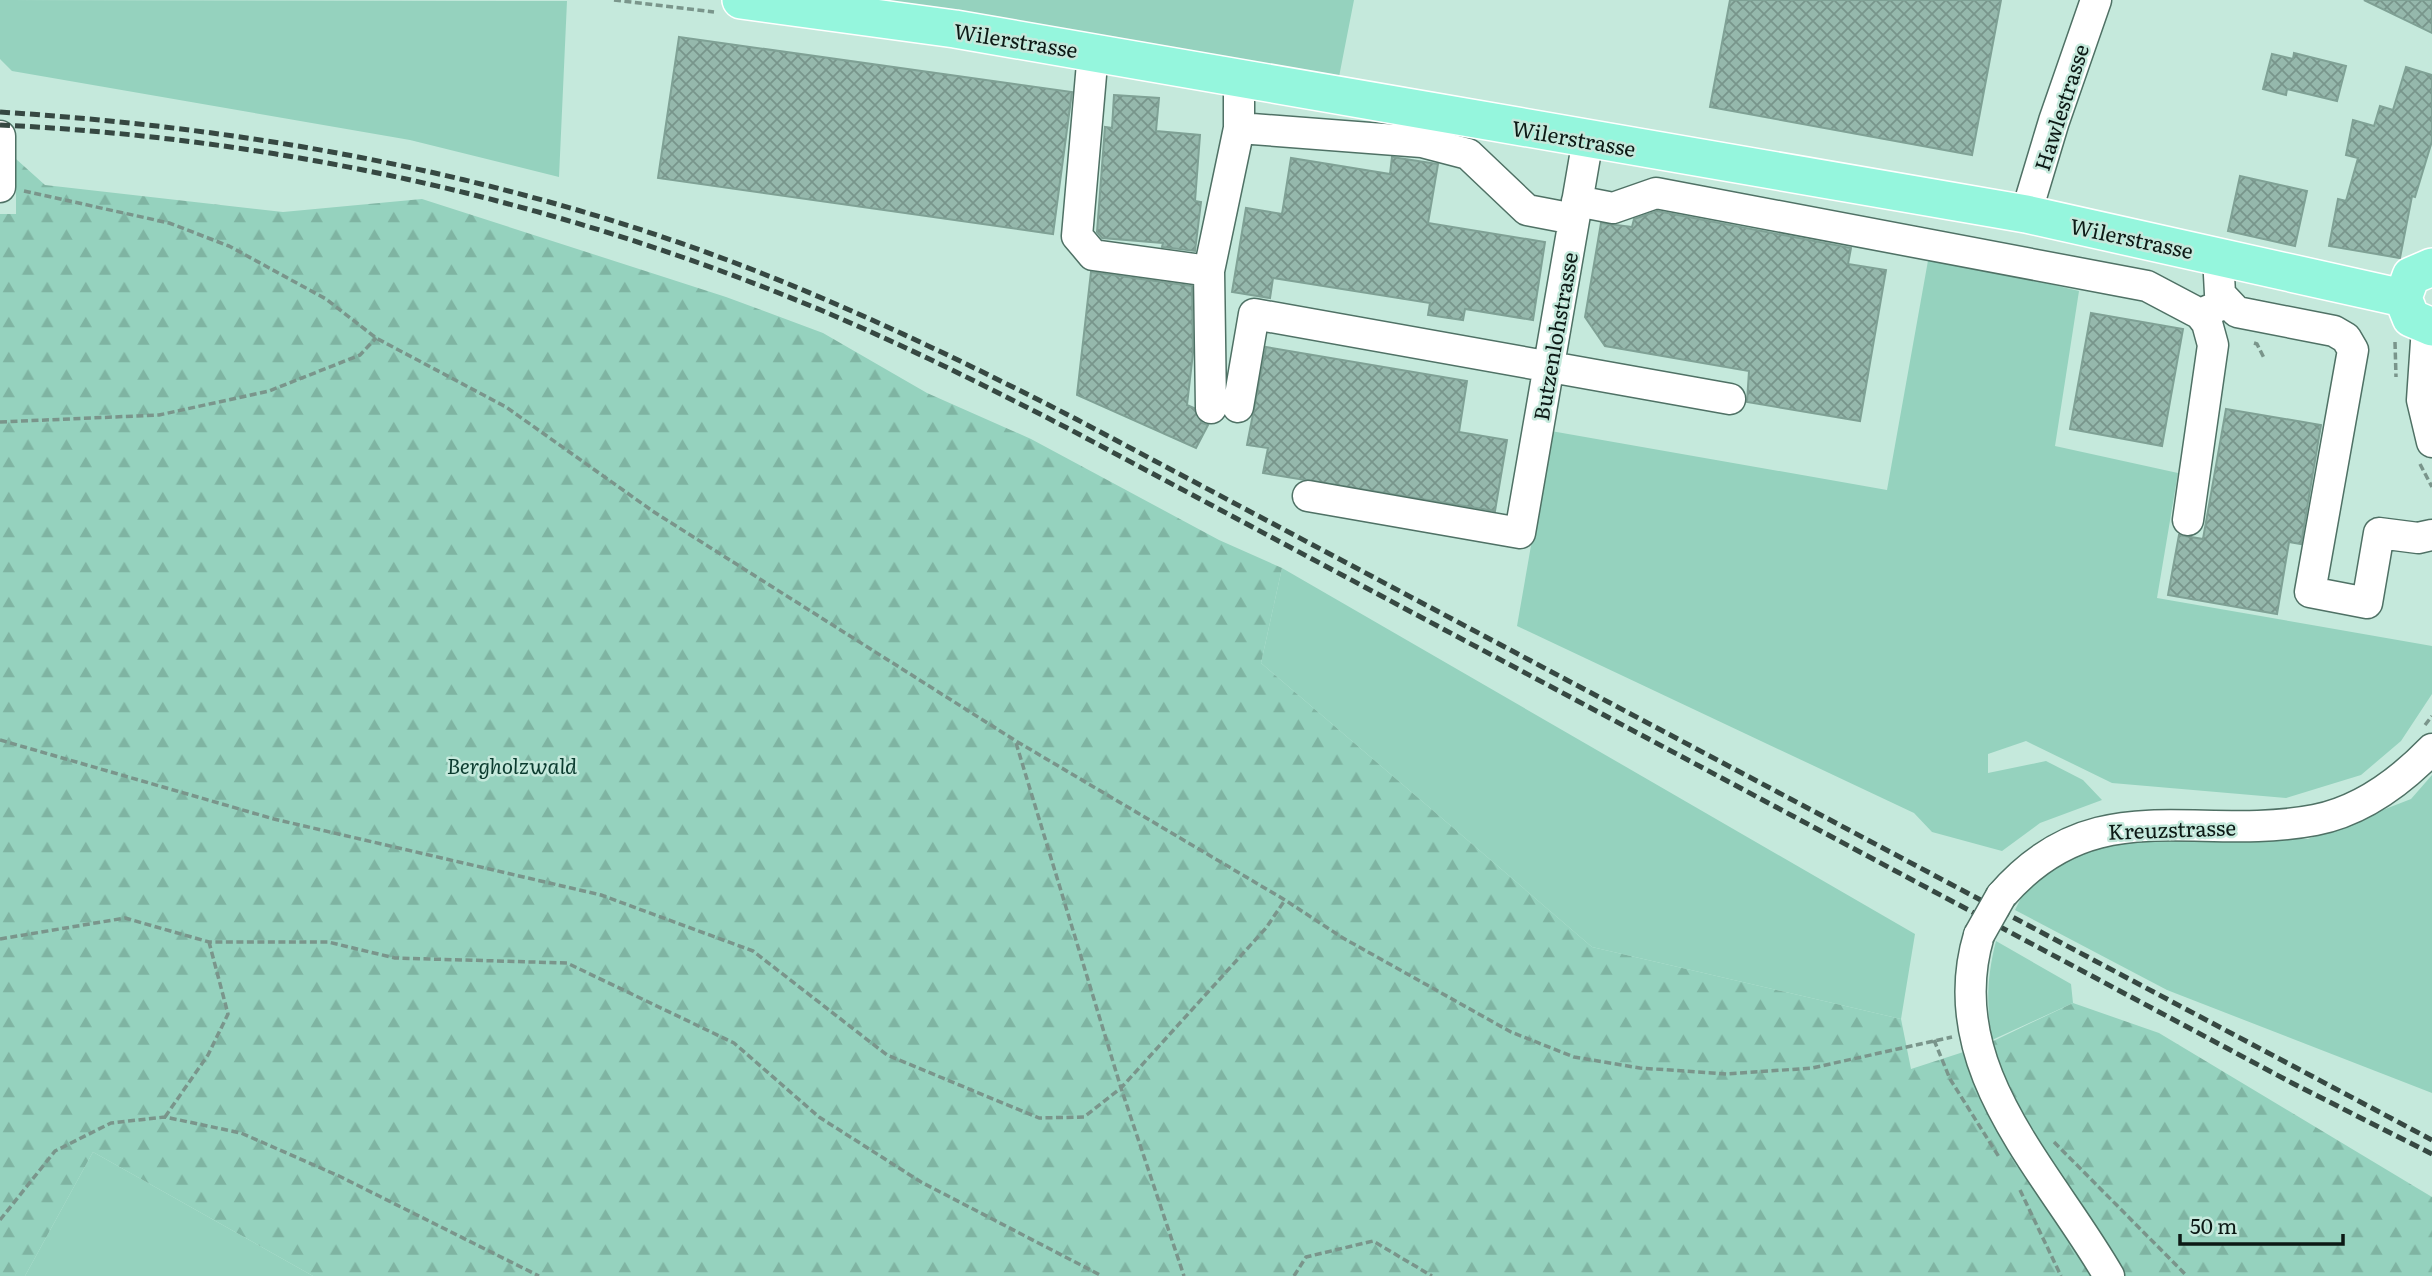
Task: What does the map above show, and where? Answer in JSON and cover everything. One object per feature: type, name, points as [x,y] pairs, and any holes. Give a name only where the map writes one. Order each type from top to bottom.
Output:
[{"type":"main road","name":"Wilerstrasse","points":[[741,0],[896,20],[1094,52],[2026,214],[2403,298]]},
{"type":"main road","points":[[2429,327],[2411,318],[2403,298],[2411,276],[2432,267]]},
{"type":"street","name":"Hawlestrasse","points":[[2026,214],[2096,0]]},
{"type":"street","points":[[1094,52],[1077,236],[1093,255],[1209,271]]},
{"type":"street","points":[[1239,78],[1239,128],[1209,271],[1225,407],[1254,314],[1730,399]]},
{"type":"street","points":[[1239,128],[1422,142],[1468,154],[1527,209],[1613,208],[1656,193],[2147,286],[2213,309],[2334,331],[2346,338],[2353,349],[2310,592],[2367,603],[2379,533],[2418,538],[2432,536]]},
{"type":"street","points":[[0,136],[0,187]]},
{"type":"street","name":"Butzenlohstrasse","points":[[1308,496],[1520,533],[1588,139]]},
{"type":"street","points":[[2188,520],[2213,345],[2213,309],[2220,294],[2218,256]]},
{"type":"street","points":[[2432,261],[2432,267]]},
{"type":"street","points":[[2429,327],[2422,400],[2432,442]]},
{"type":"street","name":"Kreuzstrasse","points":[[2109,1276],[2011,1122],[1989,1081],[1973,1034],[1969,981],[1979,935],[2001,895],[2043,856],[2074,839],[2121,827],[2278,824],[2316,820],[2345,810],[2392,786],[2428,738]]},
{"type":"path","points":[[0,187],[153,218],[229,246],[326,299],[376,338],[506,407],[654,512],[1016,741],[1285,900],[1343,938],[1511,1032],[1574,1057],[1640,1068],[1727,1074],[1812,1068],[1934,1040],[1973,1034]]},
{"type":"path","points":[[0,422],[159,415],[269,391],[360,355],[376,338]]},
{"type":"path","points":[[2254,343],[2265,360]]},
{"type":"path","points":[[2428,738],[2432,716]]},
{"type":"path","points":[[0,740],[274,819],[601,895],[753,951],[887,1055],[1039,1118],[1084,1116],[1121,1088],[1266,928],[1285,900]]},
{"type":"path","points":[[1016,741],[1121,1088],[1184,1276]]},
{"type":"path","points":[[0,939],[125,918],[209,942],[328,942],[395,958],[567,963],[734,1044],[819,1117],[921,1182],[1102,1276]]},
{"type":"path","points":[[165,1117],[208,1055],[228,1014],[209,942]]},
{"type":"path","points":[[1934,1040],[1950,1079],[2005,1168]]},
{"type":"path","points":[[0,1220],[55,1151],[111,1124],[165,1117],[240,1133],[339,1176],[539,1276]]},
{"type":"path","points":[[2053,1141],[2187,1276]]},
{"type":"path","points":[[2017,1186],[2061,1276]]},
{"type":"path","points":[[1294,1276],[1306,1257],[1373,1241],[1432,1276]]},
{"type":"green space","points":[[0,0],[567,1],[559,177],[410,140],[12,71],[0,59]]},
{"type":"green space","points":[[816,0],[1354,0],[1338,82]]},
{"type":"green space","name":"Bergholzwald","points":[[16,159],[45,185],[283,212],[422,199],[726,297],[823,333],[927,393],[1031,439],[1219,540],[1282,568],[1261,663],[1592,947],[1901,1019],[1911,1069],[1985,1045],[2073,1003],[2159,1033],[2432,1197],[2432,1276],[313,1276],[93,1152],[25,1276],[0,1276],[0,214],[16,214]]},
{"type":"green space","points":[[1929,255],[2079,291],[2055,446],[2178,473],[2157,598],[2432,646],[2432,694],[2401,741],[2361,775],[2286,798],[2112,783],[2026,741],[1988,754],[1988,773],[2046,761],[2083,780],[2102,800],[2040,823],[2002,851],[1932,832],[1914,813],[1517,626],[1551,431],[1887,490]]},
{"type":"green space","points":[[1282,568],[1915,934],[1901,1019],[1592,947],[1261,663]]},
{"type":"green space","points":[[2432,775],[2432,1093],[2167,990],[2015,910],[2026,888],[2065,860],[2136,836],[2308,839],[2411,799]]},
{"type":"green space","points":[[1996,941],[2071,984],[2073,1003],[1992,1040],[1988,990]]},
{"type":"green space","points":[[93,1152],[313,1276],[25,1276]]},
{"type":"building","points":[[1730,0],[2001,0],[1972,155],[1710,107]]},
{"type":"building","points":[[2364,0],[2432,0],[2432,33]]},
{"type":"building","points":[[679,37],[1072,92],[1053,234],[658,178]]},
{"type":"building","points":[[2294,53],[2346,66],[2337,101],[2287,89],[2286,95],[2263,89],[2272,54],[2293,59]]},
{"type":"building","points":[[2406,67],[2432,75],[2432,141],[2415,197],[2412,196],[2400,258],[2329,246],[2338,199],[2346,201],[2358,158],[2346,155],[2353,120],[2374,126],[2380,106],[2393,110]]},
{"type":"building","points":[[1114,95],[1159,98],[1156,131],[1200,135],[1195,201],[1201,202],[1195,251],[1162,247],[1163,243],[1102,238],[1097,232],[1105,127],[1112,128]]},
{"type":"building","points":[[1392,157],[1438,164],[1428,223],[1545,242],[1533,320],[1465,309],[1463,320],[1428,315],[1430,303],[1273,278],[1270,298],[1232,292],[1246,208],[1282,214],[1291,158],[1390,174]]},
{"type":"building","points":[[2240,176],[2307,191],[2295,246],[2228,231]]},
{"type":"building","points":[[1657,211],[1851,248],[1848,264],[1886,270],[1860,421],[1747,402],[1749,371],[1605,346],[1585,317],[1601,223],[1632,227],[1634,219]]},
{"type":"building","points":[[1091,272],[1192,286],[1193,353],[1187,405],[1194,408],[1202,423],[1208,425],[1196,448],[1077,395]]},
{"type":"building","points":[[2091,313],[2183,329],[2162,446],[2070,429]]},
{"type":"building","points":[[1266,347],[1467,381],[1459,432],[1507,440],[1495,511],[1263,473],[1268,448],[1247,445]]},
{"type":"building","points":[[2226,409],[2321,425],[2301,544],[2289,542],[2277,614],[2168,595],[2179,535],[2203,539]]},
{"type":"railway","points":[[0,112],[94,119],[279,143],[462,179],[642,230],[730,261],[862,315],[1076,419],[2432,1140]]},
{"type":"railway","points":[[0,125],[104,132],[208,144],[311,160],[413,181],[515,206],[615,235],[714,268],[811,306],[943,365],[1071,430],[2292,1083],[2432,1154]]}]
